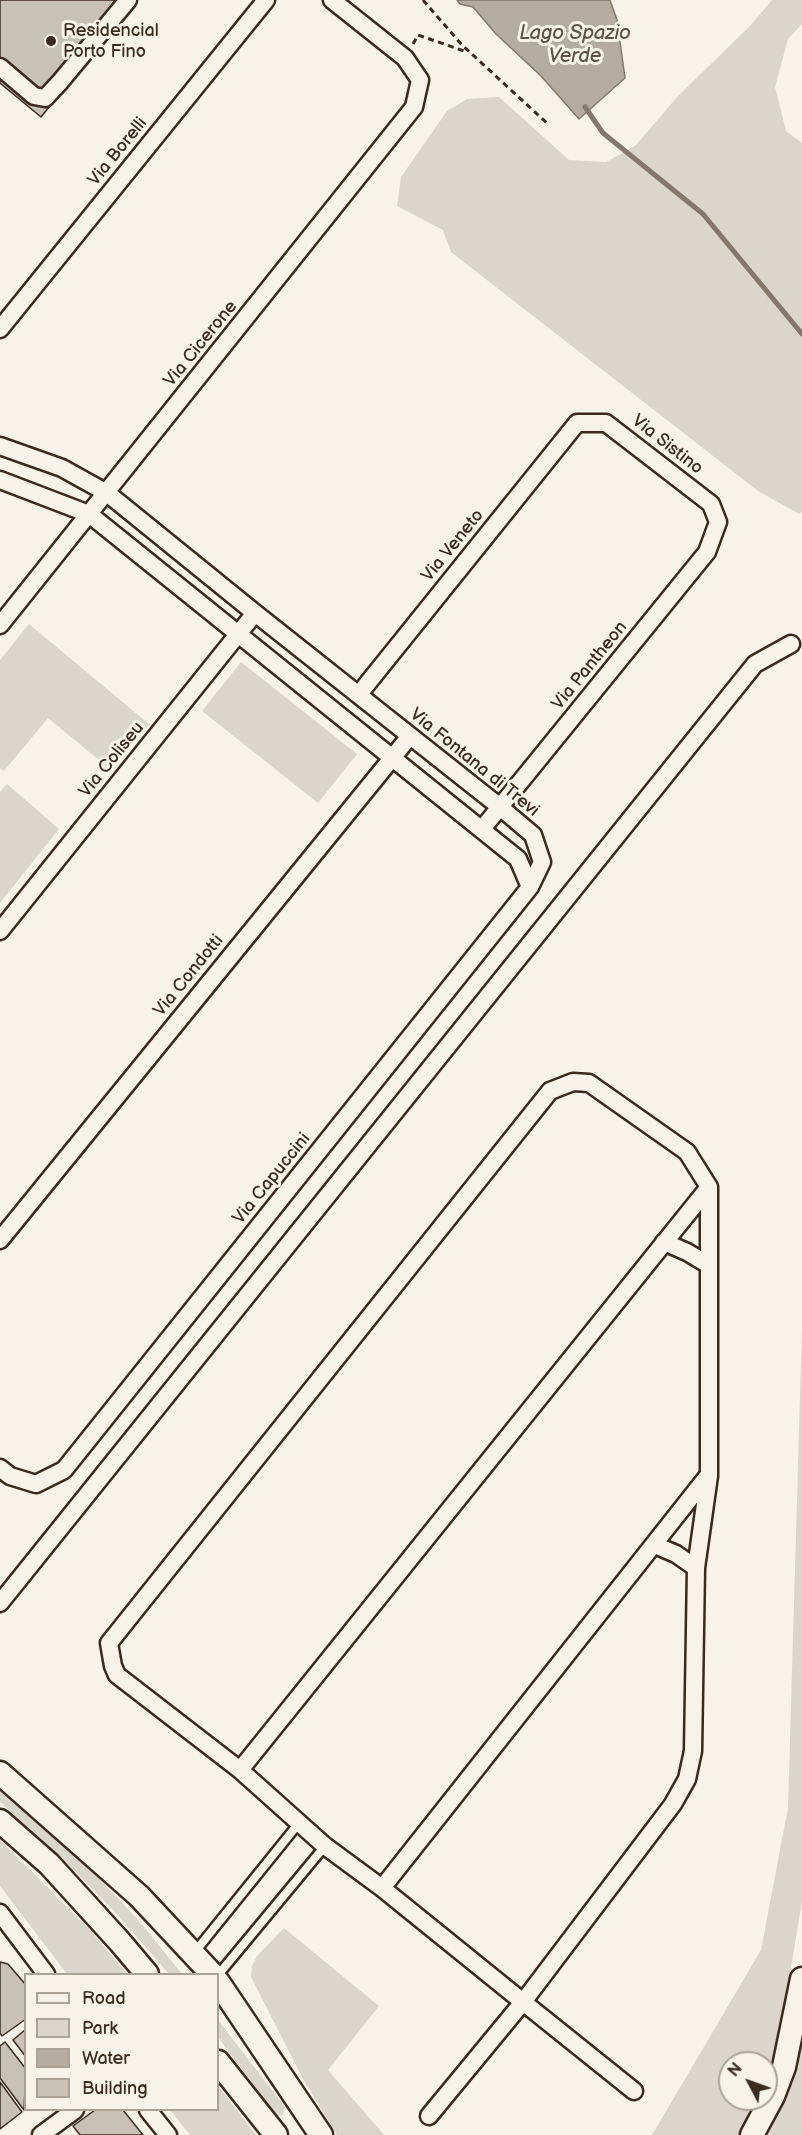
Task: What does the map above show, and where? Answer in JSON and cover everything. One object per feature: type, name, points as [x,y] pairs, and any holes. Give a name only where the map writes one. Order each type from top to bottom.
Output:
[{"type":"street","points":[[0,67],[34,96],[45,98],[128,0]]},
{"type":"street","name":"Via Borelli","points":[[0,329],[266,0]]},
{"type":"street","points":[[332,0],[405,58]]},
{"type":"street","name":"Via Cicerone","points":[[0,625],[414,107],[420,80],[405,58]]},
{"type":"street","name":"Via Sistino","points":[[577,423],[606,423],[711,504],[718,522]]},
{"type":"street","name":"Via Veneto","points":[[359,694],[577,423]]},
{"type":"street","name":"Via Fontana di Trevi","points":[[0,446],[62,468],[107,493],[500,807],[533,835],[542,862],[530,887]]},
{"type":"street","points":[[0,480],[89,514],[518,859],[530,887]]},
{"type":"street","name":"Via Pantheon","points":[[482,829],[707,552],[718,522]]},
{"type":"street","name":"Via Coliseu","points":[[0,931],[255,613]]},
{"type":"street","points":[[0,1603],[755,664],[791,644]]},
{"type":"street","name":"Via Condotti","points":[[0,1240],[410,736]]},
{"type":"street","name":"Via Capuccini","points":[[0,1468],[10,1476],[36,1484],[64,1470],[530,887]]},
{"type":"street","points":[[429,2116],[523,2002],[673,1804],[687,1779],[693,1751],[696,1568],[709,1476],[707,1264],[709,1187],[687,1152],[589,1083],[573,1082],[550,1091],[110,1643],[113,1666],[117,1675],[240,1770],[325,1846],[382,1888],[523,2002],[634,2091]]},
{"type":"street","points":[[240,1770],[709,1187]]},
{"type":"street","points":[[664,1242],[707,1264]]},
{"type":"street","points":[[382,1888],[709,1476]]},
{"type":"street","points":[[655,1545],[676,1554],[696,1568]]},
{"type":"street","points":[[0,1773],[139,1896],[211,1973]]},
{"type":"street","points":[[0,1821],[49,1864],[146,1973]]},
{"type":"street","points":[[0,1913],[6,1934],[45,1973]]},
{"type":"street","points":[[752,2135],[773,2096],[784,2067],[802,1979]]},
{"type":"street","points":[[219,1984],[317,2133]]},
{"type":"street","points":[[219,2063],[276,2135]]},
{"type":"street","points":[[41,2135],[72,2111]]},
{"type":"street","points":[[150,2111],[168,2135]]},
{"type":"lane","points":[[194,1954],[299,1823]]},
{"type":"lane","points":[[219,1974],[325,1846]]},
{"type":"path","points":[[423,0],[470,53],[549,125]]},
{"type":"path","points":[[405,58],[418,34],[470,53]]},
{"type":"green space","points":[[772,0],[802,0],[802,24],[788,39],[775,87],[786,131],[802,143],[802,512],[799,514],[758,491],[451,252],[443,230],[397,206],[401,177],[447,111],[467,99],[499,97],[569,160],[606,162],[635,146],[678,96],[750,26]]},
{"type":"green space","points":[[29,624],[149,724],[111,770],[48,718],[4,771],[0,768],[0,660]]},
{"type":"green space","points":[[241,662],[357,754],[318,803],[202,711]]},
{"type":"green space","points":[[7,784],[59,829],[0,903],[0,792]]},
{"type":"green space","points":[[802,1328],[802,1901],[779,2041],[776,2051],[718,2051],[718,2111],[752,2111],[738,2135],[652,2135],[761,1950],[788,1808]]},
{"type":"green space","points":[[0,1787],[75,1853],[140,1922],[181,1973],[168,1973],[113,1910],[54,1850],[0,1802]]},
{"type":"green space","points":[[0,1840],[90,1930],[126,1973],[66,1973],[0,1886]]},
{"type":"green space","points":[[284,1928],[379,2006],[328,2070],[384,2135],[337,2135],[303,2079],[251,1977],[252,1966],[257,1956]]},
{"type":"green space","points":[[219,2021],[285,2107],[283,2115],[276,2116],[219,2038]]},
{"type":"green space","points":[[802,2031],[802,2135],[761,2135],[770,2111],[778,2111],[778,2092]]},
{"type":"green space","points":[[219,2087],[256,2135],[190,2135],[171,2111],[219,2111]]},
{"type":"water","name":"Lago Spazio Verde","points":[[457,0],[610,0],[617,20],[625,78],[579,119],[541,76],[496,34],[473,7],[460,4]]},
{"type":"building","name":"Residencial Porto Fino","points":[[0,0],[136,0],[41,117],[0,83]]},
{"type":"building","points":[[0,1962],[8,1964],[24,1983],[24,2020],[2,2036],[0,2033]]},
{"type":"building","points":[[24,2031],[24,2054],[13,2040]]},
{"type":"building","points":[[5,2042],[24,2066],[24,2110],[0,2078],[0,2046]]},
{"type":"building","points":[[0,2082],[22,2112],[0,2129]]},
{"type":"building","points":[[94,2111],[124,2111],[143,2135],[80,2135],[73,2126]]},
{"type":"waterway","points":[[585,107],[603,133],[703,214],[802,334]]},
{"type":"place","name":"Residencial Porto Fino","points":[[51,41]]}]
